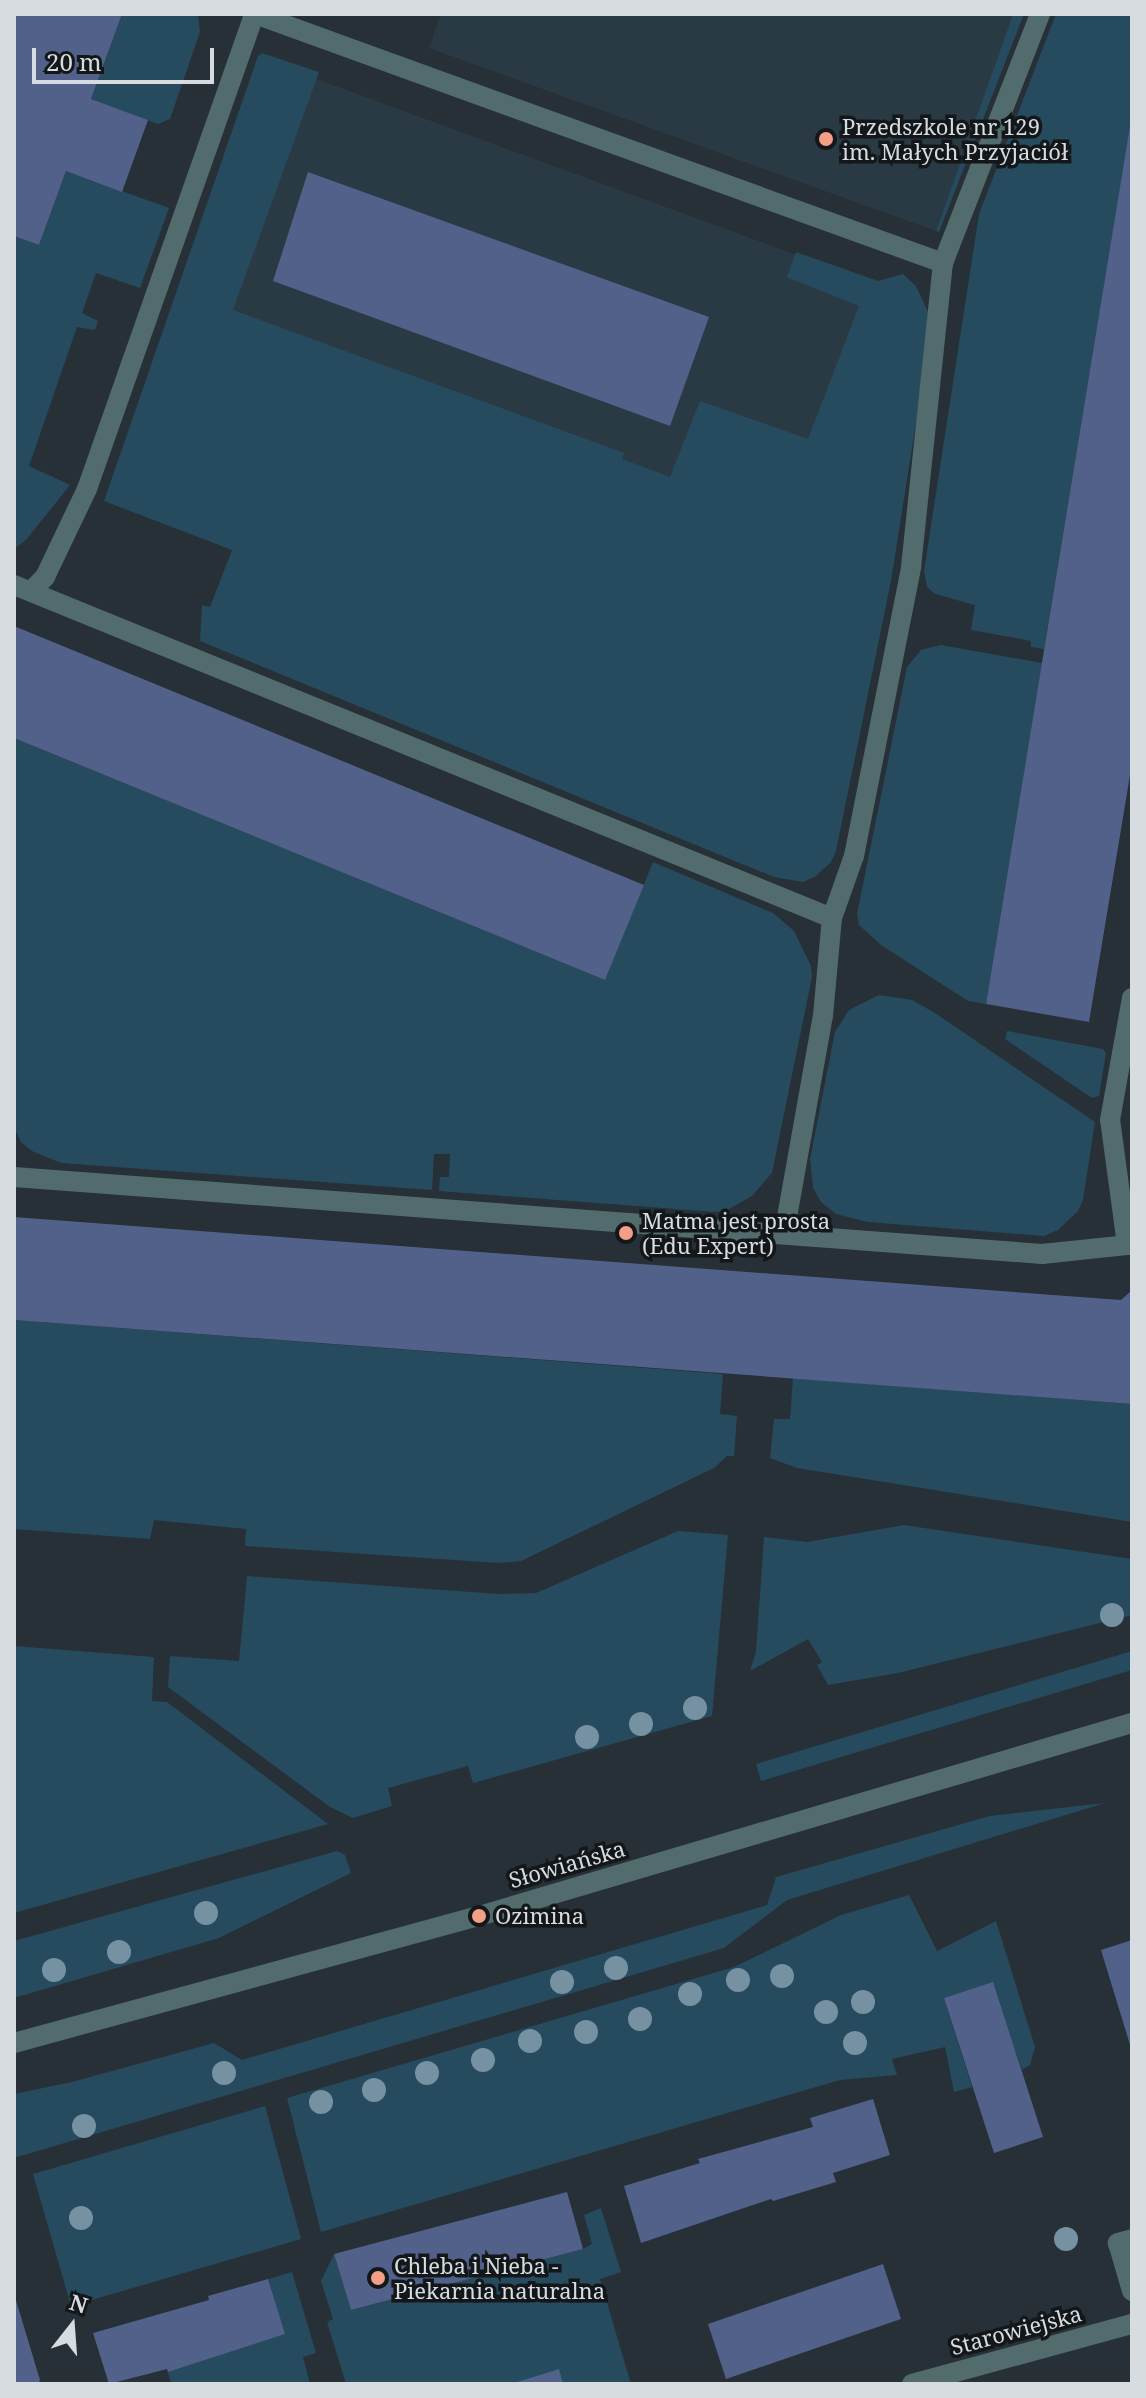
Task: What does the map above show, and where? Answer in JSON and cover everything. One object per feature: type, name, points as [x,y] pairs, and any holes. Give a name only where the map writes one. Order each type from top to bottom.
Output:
[{"type":"street","points":[[784,1234],[823,1016],[832,918],[854,856],[911,567],[943,263],[1040,14]]},
{"type":"street","points":[[22,588],[45,577],[87,489],[254,15],[943,263]]},
{"type":"street","points":[[22,588],[832,918]]},
{"type":"street","points":[[14,1177],[1042,1254],[1130,1243],[1110,1120],[1132,998]]},
{"type":"street","name":"Słowiańska","points":[[14,2043],[479,1916],[1132,1723]]},
{"type":"street","points":[[1125,2241],[1132,2291]]},
{"type":"street","name":"Starowiejska","points":[[912,2384],[1132,2324]]},
{"type":"shaded area","points":[[122,14],[198,14],[200,32],[170,119],[158,124],[91,99]]},
{"type":"shaded area","name":"Przedszkole nr 129 im. Małych Przyjaciół","points":[[441,14],[1013,14],[936,231],[429,48]]},
{"type":"shaded area","points":[[1013,14],[1024,14],[939,232],[936,231]]},
{"type":"shaded area","points":[[1056,14],[1132,14],[1132,116],[1044,649],[1031,647],[1031,641],[971,630],[975,605],[935,594],[927,587],[924,571],[979,214]]},
{"type":"shaded area","points":[[262,53],[319,72],[233,310],[624,453],[622,459],[670,477],[700,401],[808,439],[859,306],[787,277],[796,252],[878,281],[903,274],[916,286],[928,312],[930,334],[891,581],[836,851],[831,862],[816,876],[803,882],[774,877],[200,641],[202,605],[210,607],[232,550],[104,501],[258,56]]},
{"type":"shaded area","points":[[262,59],[911,297],[767,706],[119,468]]},
{"type":"shaded area","points":[[66,171],[169,208],[140,288],[96,273],[82,313],[98,321],[95,330],[77,327],[29,466],[70,485],[26,540],[14,549],[14,236],[39,245]]},
{"type":"shaded area","points":[[941,645],[1042,663],[986,1004],[968,1001],[881,945],[859,925],[857,914],[907,667],[921,650]]},
{"type":"shaded area","points":[[14,738],[605,980],[653,862],[773,913],[794,931],[811,966],[812,977],[772,1173],[752,1196],[727,1210],[715,1212],[439,1191],[440,1177],[449,1177],[450,1154],[434,1154],[432,1190],[61,1163],[32,1151],[21,1142],[14,1127]]},
{"type":"shaded area","points":[[879,995],[912,1000],[935,1013],[1095,1122],[1083,1200],[1078,1211],[1058,1230],[1044,1236],[868,1222],[836,1214],[821,1202],[813,1188],[810,1159],[835,1032],[849,1010]]},
{"type":"shaded area","points":[[1007,1031],[1103,1049],[1106,1053],[1099,1096],[1092,1098],[1005,1039]]},
{"type":"shaded area","points":[[14,1320],[723,1374],[720,1414],[737,1416],[734,1456],[727,1456],[714,1468],[521,1561],[499,1563],[245,1546],[246,1529],[154,1520],[150,1539],[14,1529]]},
{"type":"shaded area","points":[[793,1378],[1130,1404],[1132,1522],[797,1468],[770,1458],[774,1419],[790,1419]]},
{"type":"shaded area","points":[[904,1525],[1132,1559],[1132,1615],[898,1673],[828,1685],[817,1665],[822,1662],[808,1639],[750,1671],[756,1651],[764,1537],[807,1542]]},
{"type":"shaded area","points":[[678,1531],[728,1535],[712,1716],[473,1783],[468,1766],[388,1788],[392,1806],[353,1818],[330,1807],[168,1687],[170,1656],[239,1661],[247,1576],[499,1594],[536,1593]]},
{"type":"shaded area","points":[[14,1646],[154,1657],[152,1701],[167,1702],[328,1824],[14,1913]]},
{"type":"shaded area","points":[[1132,1651],[1132,1670],[761,1781],[756,1764]]},
{"type":"shaded area","points":[[1105,1803],[787,1900],[724,1948],[14,2158],[14,2094],[72,2082],[214,2043],[242,2060],[767,1905],[776,1877],[990,1816]]},
{"type":"shaded area","points":[[337,1851],[345,1855],[351,1873],[219,1938],[14,1998],[14,1941]]},
{"type":"shaded area","points":[[909,1895],[937,1951],[996,1921],[1035,2047],[1030,2065],[1022,2070],[992,1983],[944,1998],[972,2087],[954,2092],[945,2047],[892,2059],[897,2075],[840,2080],[321,2232],[287,2098],[734,1967],[841,1915]]},
{"type":"shaded area","points":[[265,2106],[301,2239],[71,2306],[33,2174]]},
{"type":"shaded area","points":[[601,2208],[621,2272],[600,2279],[631,2384],[563,2384],[558,2370],[512,2384],[346,2384],[327,2322],[333,2319],[321,2281],[334,2254],[351,2310],[583,2249],[592,2244],[584,2215]]},
{"type":"shaded area","points":[[292,2272],[316,2353],[303,2357],[310,2384],[171,2384],[168,2372],[284,2334],[268,2279]]},
{"type":"building","points":[[14,14],[122,14],[91,99],[148,120],[122,192],[66,171],[39,245],[14,236]]},
{"type":"building","points":[[1130,126],[1132,763],[1089,1022],[986,1004]]},
{"type":"building","points":[[308,172],[709,317],[670,426],[273,281]]},
{"type":"building","points":[[14,626],[644,885],[605,980],[14,738]]},
{"type":"building","points":[[14,1217],[1121,1300],[1132,1290],[1132,1404],[14,1320]]},
{"type":"building","points":[[1132,1940],[1132,2048],[1131,2048],[1101,1950]]},
{"type":"building","points":[[993,1982],[1043,2137],[994,2153],[944,1998]]},
{"type":"building","points":[[873,2099],[890,2155],[833,2173],[836,2182],[773,2201],[771,2199],[641,2243],[624,2186],[700,2163],[698,2159],[813,2127],[810,2118]]},
{"type":"building","points":[[567,2192],[583,2249],[351,2310],[334,2254]]},
{"type":"building","points":[[883,2264],[901,2319],[726,2379],[708,2324]]},
{"type":"building","points":[[268,2279],[285,2334],[168,2372],[167,2369],[109,2384],[93,2333],[209,2300],[208,2296]]},
{"type":"building","points":[[15,2297],[40,2380],[38,2384],[14,2384]]},
{"type":"building","points":[[559,2369],[563,2384],[514,2384],[514,2383]]},
{"type":"place","name":"Przedszkole nr 129 im. Małych Przyjaciół","points":[[826,139]]},
{"type":"place","name":"Matma jest prosta (Edu Expert)","points":[[626,1233]]},
{"type":"place","name":"Ozimina","points":[[479,1916]]},
{"type":"place","name":"Chleba i Nieba - Piekarnia naturalna","points":[[378,2278]]}]
